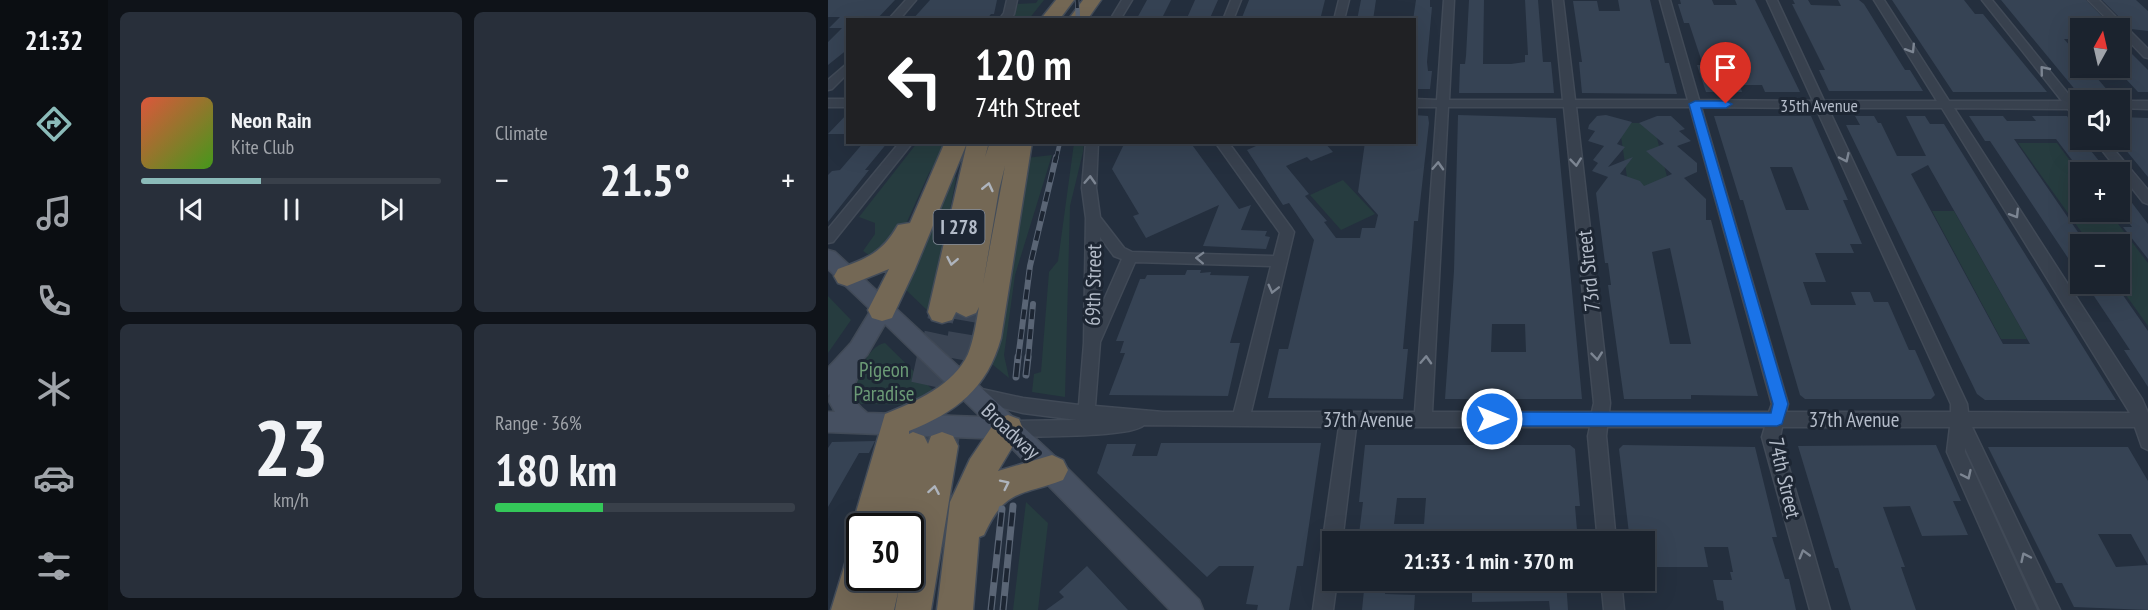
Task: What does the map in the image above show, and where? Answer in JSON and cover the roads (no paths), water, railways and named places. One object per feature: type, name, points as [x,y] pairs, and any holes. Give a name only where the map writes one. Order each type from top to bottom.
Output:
[{"type":"highway","points":[[1050,18],[1065,0]]},
{"type":"highway","points":[[882,310],[900,276],[930,199],[955,144]]},
{"type":"highway","name":"I 278","points":[[942,312],[978,144]]},
{"type":"highway","name":"I 278","points":[[966,306],[987,190],[1000,144]]},
{"type":"highway","points":[[876,513],[917,438],[929,410],[965,388],[978,365],[986,344],[1021,144]]},
{"type":"highway","points":[[847,276],[884,261],[896,252],[914,216],[930,199]]},
{"type":"highway","points":[[955,610],[963,548],[964,516],[970,490],[1008,429]]},
{"type":"highway","points":[[898,513],[917,438]]},
{"type":"highway","points":[[913,610],[917,438]]},
{"type":"highway","points":[[963,548],[979,507],[989,493],[1014,479],[1052,470]]},
{"type":"highway","points":[[849,610],[854,591]]},
{"type":"highway","points":[[876,610],[881,591]]},
{"type":"main road","name":"Broadway","points":[[828,257],[1052,470],[1189,610]]},
{"type":"main road","points":[[828,385],[859,348],[882,310]]},
{"type":"main road","points":[[859,348],[840,395],[844,407],[862,423]]},
{"type":"main road","name":"37th Avenue","points":[[828,422],[862,423],[917,438],[949,428],[1008,429]]},
{"type":"street","points":[[894,18],[911,0]]},
{"type":"street","points":[[1006,18],[1009,14],[1012,0]]},
{"type":"street","points":[[1116,18],[1127,0]]},
{"type":"street","points":[[1229,18],[1236,0]]},
{"type":"street","points":[[1340,18],[1344,0]]},
{"type":"street","points":[[1423,419],[1449,0]]},
{"type":"street","name":"73rd Street","points":[[1558,0],[1602,403],[1597,436],[1606,531]]},
{"type":"street","name":"74th Street","points":[[1665,0],[1780,404],[1771,437],[1821,610]]},
{"type":"street","points":[[1772,0],[1959,404],[1960,419],[1956,452],[2027,610]]},
{"type":"street","points":[[1879,0],[2136,404],[2145,420],[2148,442]]},
{"type":"street","points":[[1986,0],[2070,98]]},
{"type":"street","points":[[2093,0],[2148,55]]},
{"type":"street","points":[[828,87],[846,68]]},
{"type":"street","points":[[828,103],[846,103]]},
{"type":"street","name":"35th Avenue","points":[[1416,103],[2070,105]]},
{"type":"street","points":[[2130,105],[2148,105]]},
{"type":"street","points":[[828,238],[836,232],[905,144]]},
{"type":"street","name":"69th Street","points":[[1086,420],[1092,343],[1093,218],[1089,188],[1092,144]]},
{"type":"street","points":[[1222,144],[1287,232],[1241,419]]},
{"type":"street","points":[[2108,150],[2148,199]]},
{"type":"street","points":[[1093,218],[1119,252],[1130,257],[1280,261]]},
{"type":"street","points":[[1092,343],[1130,257]]},
{"type":"street","name":"37th Avenue","points":[[965,388],[1021,406],[1115,426],[1163,418],[2145,420]]},
{"type":"street","points":[[1333,531],[1348,419]]},
{"type":"street","points":[[1960,419],[2050,610]]},
{"type":"street","name":"37th Avenue","points":[[1008,429],[1086,420]]},
{"type":"street","points":[[1323,610],[1326,591]]},
{"type":"street","points":[[1612,591],[1614,610]]},
{"type":"tunnel","points":[[957,359],[966,306]]},
{"type":"tunnel","points":[[932,359],[942,312]]},
{"type":"tunnel","points":[[917,432],[933,357]]},
{"type":"tunnel","points":[[942,446],[957,357]]},
{"type":"railway","points":[[1077,0],[1078,18]]},
{"type":"railway","points":[[1056,159],[1060,144]]},
{"type":"railway","points":[[1018,359],[1030,266],[1056,157]]},
{"type":"railway","points":[[1028,359],[1033,304]]},
{"type":"railway","points":[[1016,377],[1018,357]]},
{"type":"railway","points":[[1026,375],[1028,357]]},
{"type":"railway","points":[[1003,610],[1013,506]]},
{"type":"railway","points":[[991,610],[1002,509]]},
{"type":"park label","name":"Pigeon Paradise","points":[[884,381]]}]
